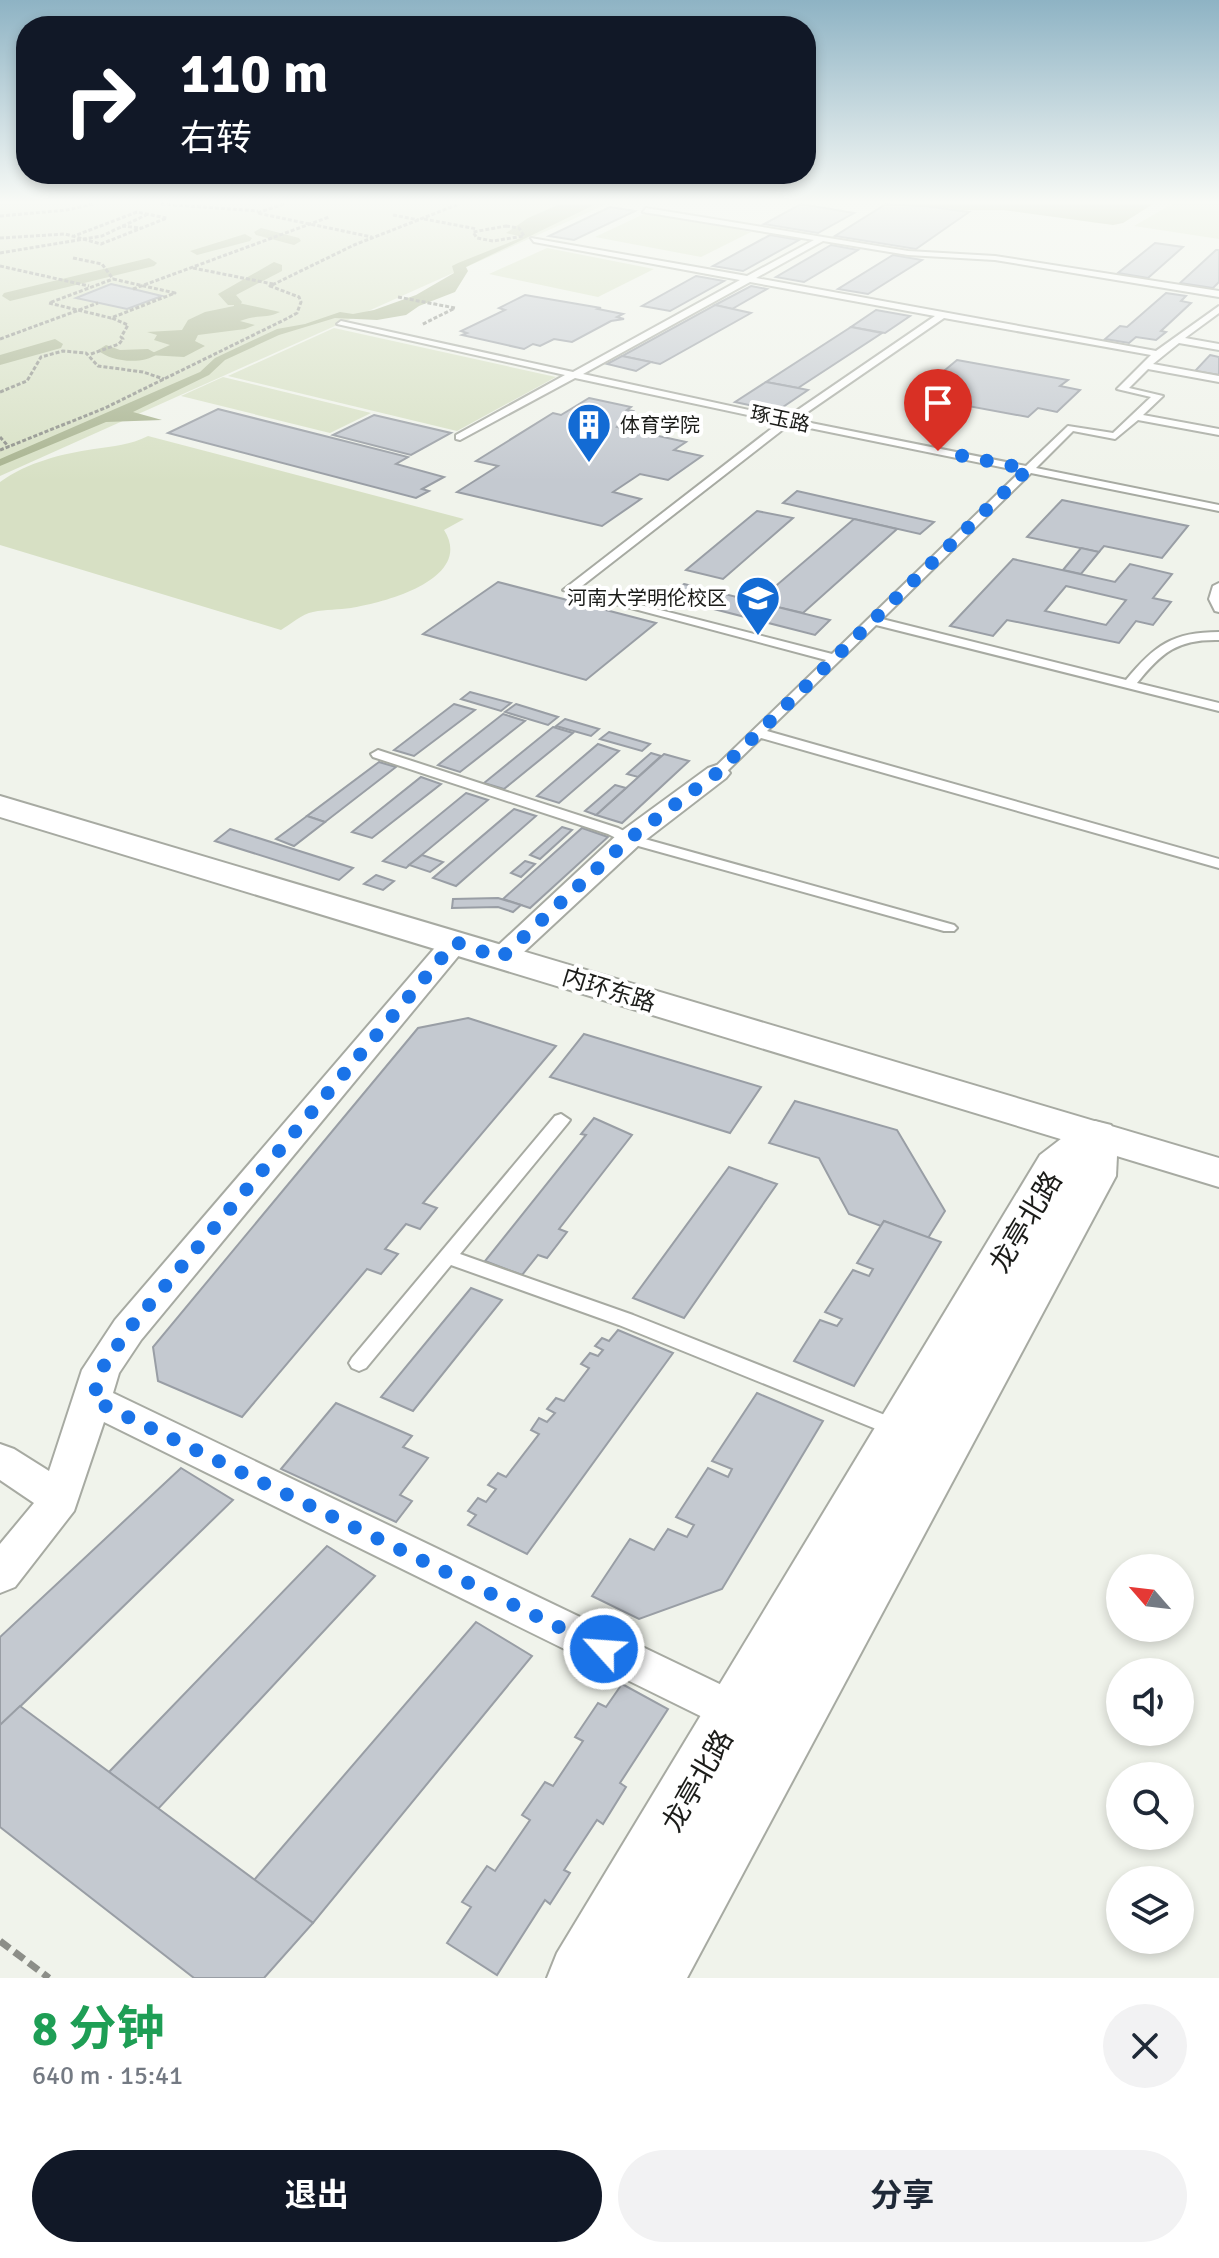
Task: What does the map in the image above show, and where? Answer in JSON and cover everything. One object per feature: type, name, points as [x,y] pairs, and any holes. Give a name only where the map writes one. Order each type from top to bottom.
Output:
[{"type":"main road","name":"龙亭北路","points":[[582,1978],[1057,1166],[1095,1136]]},
{"type":"main road","name":"龙亭北路","points":[[649,1978],[1092,1176],[1095,1136]]},
{"type":"street","points":[[501,958],[629,839],[717,773]]},
{"type":"street","name":"内环东路","points":[[0,806],[1219,1173]]},
{"type":"street","points":[[0,1575],[60,1499],[101,1370],[128,1330],[455,942]]},
{"type":"street","points":[[93,1400],[737,1714]]},
{"type":"street","points":[[0,1460],[60,1499]]},
{"type":"lane","points":[[460,437],[717,296]]},
{"type":"lane","points":[[835,296],[1158,354]]},
{"type":"lane","points":[[717,773],[1071,428],[1115,436],[1136,417],[1158,396],[1122,389],[1158,354],[1219,309]]},
{"type":"lane","points":[[833,658],[569,590],[788,421],[941,316]]},
{"type":"lane","name":"琢玉路","points":[[341,324],[788,421],[1219,508]]},
{"type":"lane","points":[[1179,340],[1219,347]]},
{"type":"lane","points":[[1146,366],[1219,379]]},
{"type":"lane","points":[[1136,417],[1219,432]]},
{"type":"lane","points":[[1219,586],[1215,599],[1219,608]]},
{"type":"lane","points":[[872,620],[1219,707]]},
{"type":"lane","points":[[1129,684],[1166,644],[1182,638],[1219,636]]},
{"type":"lane","points":[[758,733],[1219,864]]},
{"type":"lane","points":[[378,754],[613,831],[629,839],[949,928]]},
{"type":"lane","points":[[359,1363],[561,1120]]},
{"type":"lane","points":[[448,1257],[626,1320],[903,1430]]},
{"type":"path","points":[[0,392],[25,382],[32,376],[37,360],[42,357],[63,352],[89,355],[111,348],[123,339],[121,337],[128,325],[49,303],[67,296]]},
{"type":"path","points":[[111,318],[167,296]]},
{"type":"path","points":[[0,450],[165,379],[297,313],[301,302],[297,296]]},
{"type":"path","points":[[398,297],[455,308],[399,336]]},
{"type":"path","points":[[0,339],[98,303]]},
{"type":"path","points":[[0,332],[10,335]]},
{"type":"path","points":[[89,355],[98,366],[143,372],[165,379]]},
{"type":"path","points":[[0,437],[9,447]]},
{"type":"path","points":[[0,1941],[49,1978]]},
{"type":"shaded area","points":[[0,296],[401,296],[0,476]]},
{"type":"shaded area","points":[[412,296],[444,296],[406,315],[377,320],[335,318],[279,335],[225,360],[209,375],[133,412],[162,420],[106,422],[0,466],[0,459],[200,372],[215,358],[277,329],[305,324],[340,312],[353,314]]},
{"type":"shaded area","points":[[234,302],[280,312],[240,321],[255,325],[245,329],[198,335],[195,341],[205,346],[184,357],[148,355],[170,345],[154,340],[157,335],[147,332],[182,330],[188,320],[205,312],[234,306]]},
{"type":"shaded area","points":[[334,328],[556,377],[457,431],[228,376]]},
{"type":"shaded area","points":[[223,377],[371,413],[330,433],[181,396]]},
{"type":"shaded area","points":[[148,436],[464,519],[444,530],[450,547],[447,562],[437,575],[422,586],[384,601],[309,613],[281,630],[0,545],[0,482],[45,460]]},
{"type":"building","points":[[80,296],[161,296],[127,309],[76,298]]},
{"type":"building","points":[[522,296],[533,296],[601,308],[598,309],[623,314],[617,317],[624,319],[611,321],[572,342],[554,339],[524,349],[462,335],[467,333],[461,331],[505,310],[499,308]]},
{"type":"building","points":[[659,296],[696,296],[670,311],[642,306]]},
{"type":"building","points":[[731,296],[754,296],[732,309],[715,305]]},
{"type":"building","points":[[1162,296],[1186,296],[1181,301],[1191,303],[1161,331],[1166,332],[1156,340],[1136,337],[1129,343],[1105,339],[1120,326],[1127,327]]},
{"type":"building","points":[[715,305],[751,313],[660,364],[622,356]]},
{"type":"building","points":[[876,310],[910,316],[885,333],[851,327]]},
{"type":"building","points":[[851,327],[882,333],[798,388],[766,382]]},
{"type":"building","points":[[1210,355],[1219,357],[1219,375],[1195,371]]},
{"type":"building","points":[[622,356],[651,362],[636,371],[607,364]]},
{"type":"building","points":[[957,360],[1068,380],[1060,386],[1080,390],[1057,412],[1038,408],[1028,417],[914,396]]},
{"type":"building","points":[[766,382],[808,390],[777,411],[735,402]]},
{"type":"building","name":"体育学院","points":[[589,398],[631,407],[627,410],[633,411],[617,427],[686,442],[674,450],[702,456],[668,480],[640,474],[613,492],[641,499],[602,526],[457,492],[498,466],[476,461],[553,413],[561,415]]},
{"type":"building","points":[[218,409],[408,457],[396,464],[444,477],[422,489],[429,491],[416,498],[168,433]]},
{"type":"building","points":[[374,415],[451,433],[411,455],[333,435]]},
{"type":"building","points":[[797,491],[934,522],[920,534],[783,503]]},
{"type":"building","points":[[1062,500],[1188,526],[1162,558],[1104,546],[1099,552],[1027,537]]},
{"type":"building","points":[[757,511],[793,518],[723,579],[686,570]]},
{"type":"building","points":[[854,519],[897,529],[803,613],[757,602]]},
{"type":"building","points":[[1081,548],[1099,552],[1081,574],[1063,570]]},
{"type":"building","points":[[1013,559],[1115,582],[1130,564],[1172,574],[1153,598],[1171,602],[1153,625],[1136,621],[1119,643],[1007,620],[993,636],[950,626]],"holes":[[[1066,586],[1126,600],[1106,625],[1045,611]]]},
{"type":"building","points":[[498,582],[656,623],[586,680],[423,634]]},
{"type":"building","points":[[684,584],[830,620],[815,635],[667,597]]},
{"type":"building","points":[[470,692],[511,703],[501,711],[461,699]]},
{"type":"building","points":[[454,704],[475,710],[414,756],[394,750]]},
{"type":"building","points":[[516,704],[558,717],[548,725],[505,712]]},
{"type":"building","points":[[503,714],[525,721],[460,772],[438,765]]},
{"type":"building","points":[[565,719],[599,729],[591,736],[556,726]]},
{"type":"building","points":[[553,727],[573,733],[504,789],[484,783]]},
{"type":"building","points":[[609,732],[650,744],[642,751],[600,739]]},
{"type":"building","points":[[598,744],[619,751],[559,803],[537,796]]},
{"type":"building","points":[[651,753],[661,756],[638,777],[627,774]]},
{"type":"building","points":[[664,754],[689,761],[622,823],[596,815]]},
{"type":"building","points":[[379,762],[396,767],[325,822],[307,816]]},
{"type":"building","points":[[421,777],[441,784],[372,838],[352,832]]},
{"type":"building","points":[[615,785],[626,788],[596,815],[585,811]]},
{"type":"building","points":[[466,793],[488,800],[406,868],[383,861]]},
{"type":"building","points":[[514,809],[536,816],[456,886],[433,878]]},
{"type":"building","points":[[307,816],[325,822],[294,846],[276,839]]},
{"type":"building","points":[[562,827],[572,830],[540,859],[530,855]]},
{"type":"building","points":[[582,828],[608,837],[530,908],[503,899]]},
{"type":"building","points":[[230,829],[353,868],[339,880],[215,841]]},
{"type":"building","points":[[422,855],[443,862],[430,872],[409,865]]},
{"type":"building","points":[[525,861],[535,864],[521,877],[511,873]]},
{"type":"building","points":[[376,875],[394,881],[383,890],[364,884]]},
{"type":"building","points":[[498,898],[521,905],[513,912],[498,907],[452,908],[453,899]]},
{"type":"building","points":[[468,1018],[556,1046],[423,1203],[437,1208],[420,1229],[406,1224],[385,1249],[398,1254],[381,1274],[367,1269],[242,1417],[158,1381],[153,1347],[418,1028]]},
{"type":"building","points":[[584,1034],[761,1087],[730,1133],[550,1077]]},
{"type":"building","points":[[795,1101],[897,1130],[945,1211],[928,1238],[884,1221],[881,1226],[849,1214],[819,1158],[769,1143]]},
{"type":"building","points":[[594,1118],[632,1135],[559,1229],[567,1232],[547,1258],[538,1255],[522,1275],[485,1261],[586,1135],[581,1134]]},
{"type":"building","points":[[729,1167],[777,1184],[684,1318],[633,1298]]},
{"type":"building","points":[[884,1221],[941,1242],[854,1386],[794,1361],[820,1320],[837,1326],[842,1319],[825,1312],[853,1270],[869,1276],[873,1269],[857,1263]]},
{"type":"building","points":[[471,1288],[502,1300],[413,1411],[381,1397]]},
{"type":"building","points":[[618,1330],[673,1353],[527,1554],[468,1525],[476,1515],[468,1511],[478,1498],[486,1502],[496,1489],[488,1485],[498,1473],[506,1477],[539,1434],[531,1430],[539,1418],[547,1422],[555,1413],[547,1409],[556,1398],[564,1401],[589,1368],[581,1364],[590,1353],[598,1356],[603,1350],[595,1346],[602,1338],[609,1341]]},
{"type":"building","points":[[757,1393],[823,1421],[722,1589],[639,1619],[592,1596],[630,1539],[654,1550],[668,1529],[687,1537],[694,1525],[676,1517],[708,1468],[728,1477],[732,1469],[712,1461]]},
{"type":"building","points":[[336,1403],[412,1436],[403,1447],[428,1458],[400,1495],[412,1501],[396,1522],[281,1469]]},
{"type":"building","points":[[181,1468],[233,1500],[0,1726],[0,1637]]},
{"type":"building","points":[[327,1546],[375,1576],[158,1809],[109,1772]]},
{"type":"building","points":[[476,1622],[532,1656],[313,1923],[254,1880]]},
{"type":"building","points":[[622,1684],[668,1709],[620,1783],[626,1787],[603,1824],[597,1820],[564,1870],[570,1873],[550,1904],[545,1900],[497,1975],[447,1943],[471,1907],[462,1902],[487,1866],[495,1871],[530,1820],[522,1815],[545,1782],[553,1786],[583,1741],[575,1737],[598,1703],[606,1707]]},
{"type":"building","points":[[20,1706],[313,1923],[264,1978],[194,1978],[0,1827],[0,1725]]},
{"type":"waterway","points":[[228,296],[234,302]]},
{"type":"waterway","points":[[0,360],[55,344]]},
{"type":"waterway","points":[[106,350],[118,355],[148,354]]},
{"type":"place","name":"体育学院","points":[[589,464]]},
{"type":"place","name":"河南大学明伦校区","points":[[758,637]]},
{"type":"route","points":[[604,1649],[93,1400],[101,1370],[128,1330],[455,942],[501,958],[629,839],[717,773],[1028,469],[938,451]]}]
